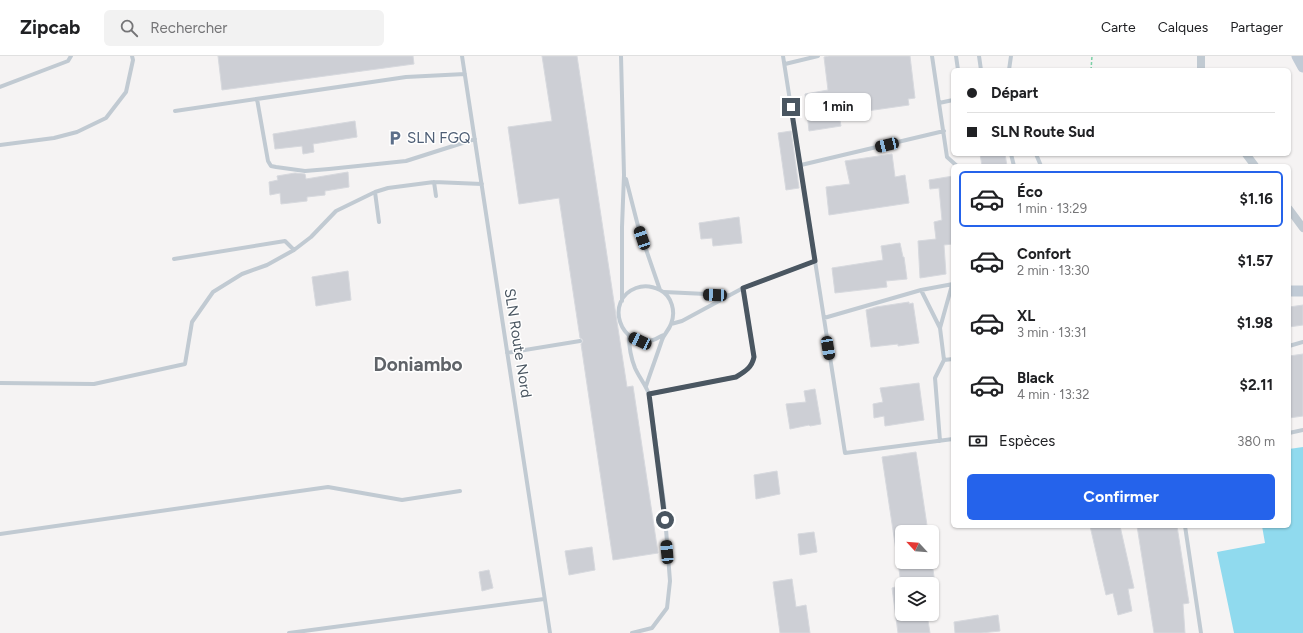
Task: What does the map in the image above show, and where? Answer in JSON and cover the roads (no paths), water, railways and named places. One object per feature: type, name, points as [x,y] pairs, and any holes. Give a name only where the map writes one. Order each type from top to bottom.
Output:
[{"type":"street","points":[[1201,56],[1201,68]]},
{"type":"street","points":[[1297,56],[1303,67]]},
{"type":"street","points":[[1291,212],[1303,228]]},
{"type":"street","points":[[1291,291],[1303,291]]},
{"type":"lane","points":[[0,86],[68,61],[71,56]]},
{"type":"lane","points":[[0,145],[54,138],[77,132],[106,118],[126,92],[133,60],[132,56]]},
{"type":"lane","name":"SLN Route Nord","points":[[462,56],[550,633]]},
{"type":"lane","points":[[621,56],[624,175],[622,301]]},
{"type":"lane","points":[[783,56],[845,453],[951,439]]},
{"type":"lane","points":[[785,64],[818,56]]},
{"type":"lane","points":[[932,56],[947,157],[955,164]]},
{"type":"lane","points":[[956,56],[958,68]]},
{"type":"lane","points":[[979,56],[981,68]]},
{"type":"lane","points":[[1009,68],[1011,56]]},
{"type":"lane","points":[[175,112],[406,77],[465,74]]},
{"type":"lane","points":[[257,99],[268,161],[271,166],[276,168],[305,171],[406,160],[475,139]]},
{"type":"lane","points":[[939,103],[951,100]]},
{"type":"lane","points":[[801,165],[944,131]]},
{"type":"lane","points":[[624,175],[638,226],[662,291],[672,304],[673,318],[664,335],[646,386]]},
{"type":"lane","points":[[434,182],[436,196]]},
{"type":"lane","points":[[0,383],[94,384],[184,364],[192,322],[213,292],[242,274],[268,265],[294,250],[311,237],[336,211],[375,192],[388,188],[434,182],[482,184]]},
{"type":"lane","points":[[375,192],[379,222]]},
{"type":"lane","points":[[174,259],[285,240],[294,250]]},
{"type":"lane","points":[[671,324],[682,321],[727,295],[743,288],[815,261]]},
{"type":"lane","points":[[824,318],[921,290],[951,285]]},
{"type":"lane","points":[[664,335],[653,340],[640,341],[629,336],[623,329],[619,315],[619,308],[627,294],[639,288],[652,287],[662,291],[727,295]]},
{"type":"lane","points":[[649,394],[736,377],[746,371],[752,364],[754,357],[743,288]]},
{"type":"lane","points":[[921,290],[940,328],[944,360],[935,378],[940,441]]},
{"type":"lane","points":[[940,328],[951,292]]},
{"type":"lane","points":[[619,333],[623,329]]},
{"type":"lane","points":[[629,336],[629,343],[635,367],[649,394],[664,503],[670,581],[667,608],[652,628],[632,633]]},
{"type":"lane","points":[[507,352],[580,341]]},
{"type":"lane","points":[[1291,345],[1303,342]]},
{"type":"lane","points":[[944,360],[951,359]]},
{"type":"lane","points":[[1291,433],[1303,430]]},
{"type":"lane","points":[[0,534],[328,487],[402,500],[460,492]]},
{"type":"lane","points":[[1186,528],[1201,633]]},
{"type":"lane","points":[[289,633],[544,599]]},
{"type":"water","points":[[1303,447],[1303,633],[1234,633],[1217,552],[1265,543],[1262,528],[1291,528],[1291,449]]},
{"type":"place","name":"SLN FGQ","points":[[395,138]]},
{"type":"district","name":"Doniambo","points":[[418,364]]}]
